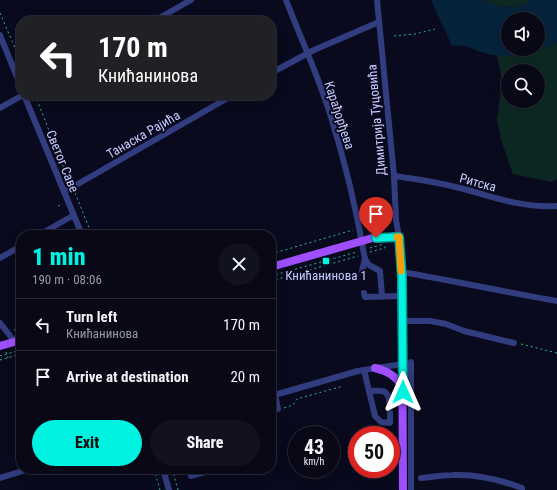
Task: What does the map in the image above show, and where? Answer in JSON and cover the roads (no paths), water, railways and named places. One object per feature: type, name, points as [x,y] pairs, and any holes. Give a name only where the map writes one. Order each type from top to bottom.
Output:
[{"type":"main road","points":[[276,266],[362,241],[376,238],[399,237],[402,272],[403,490]]},
{"type":"main road","points":[[0,346],[16,345]]},
{"type":"main road","points":[[375,368],[395,376],[403,387]]},
{"type":"street","points":[[163,16],[191,0]]},
{"type":"street","name":"Карађорђева","points":[[286,0],[331,116],[348,181],[364,254]]},
{"type":"street","name":"Димитрија Туцовића","points":[[377,0],[394,176],[396,220],[399,237]]},
{"type":"street","points":[[276,70],[344,36],[379,22]]},
{"type":"street","points":[[0,35],[16,75]]},
{"type":"street","points":[[0,108],[16,99]]},
{"type":"street","name":"Светог Саве","points":[[26,100],[80,230]]},
{"type":"street","name":"Танаска Рајића","points":[[64,192],[224,100]]},
{"type":"street","name":"Ритска","points":[[394,176],[462,189],[520,205],[536,207],[557,206]]},
{"type":"street","points":[[48,230],[74,215]]},
{"type":"street","points":[[0,258],[16,249]]},
{"type":"street","points":[[362,271],[364,254]]},
{"type":"street","points":[[364,254],[369,265],[380,271],[382,296]]},
{"type":"street","points":[[402,272],[557,301]]},
{"type":"street","points":[[364,293],[364,297],[402,296]]},
{"type":"street","points":[[402,321],[430,321],[446,324],[464,331],[514,343]]},
{"type":"street","points":[[0,323],[16,341]]},
{"type":"street","points":[[411,490],[412,362]]},
{"type":"street","points":[[276,395],[364,370],[403,364]]},
{"type":"street","points":[[364,370],[375,416],[381,422],[390,422],[390,412]]},
{"type":"street","points":[[369,391],[386,392],[389,402]]},
{"type":"street","points":[[276,404],[278,409]]},
{"type":"street","points":[[0,478],[16,473]]},
{"type":"street","points":[[164,474],[169,490]]},
{"type":"street","points":[[191,476],[198,474]]},
{"type":"street","points":[[422,478],[453,475],[473,476],[513,484],[522,488],[522,490]]},
{"type":"water","points":[[431,0],[483,0],[499,6],[518,8],[533,0],[557,0],[557,42],[549,46],[545,47],[545,12],[501,12],[501,56],[484,53],[466,46],[452,46]]},
{"type":"tunnel","points":[[389,401],[390,413]]},
{"type":"place","name":"Книћанинова 1","points":[[326,261]]}]
